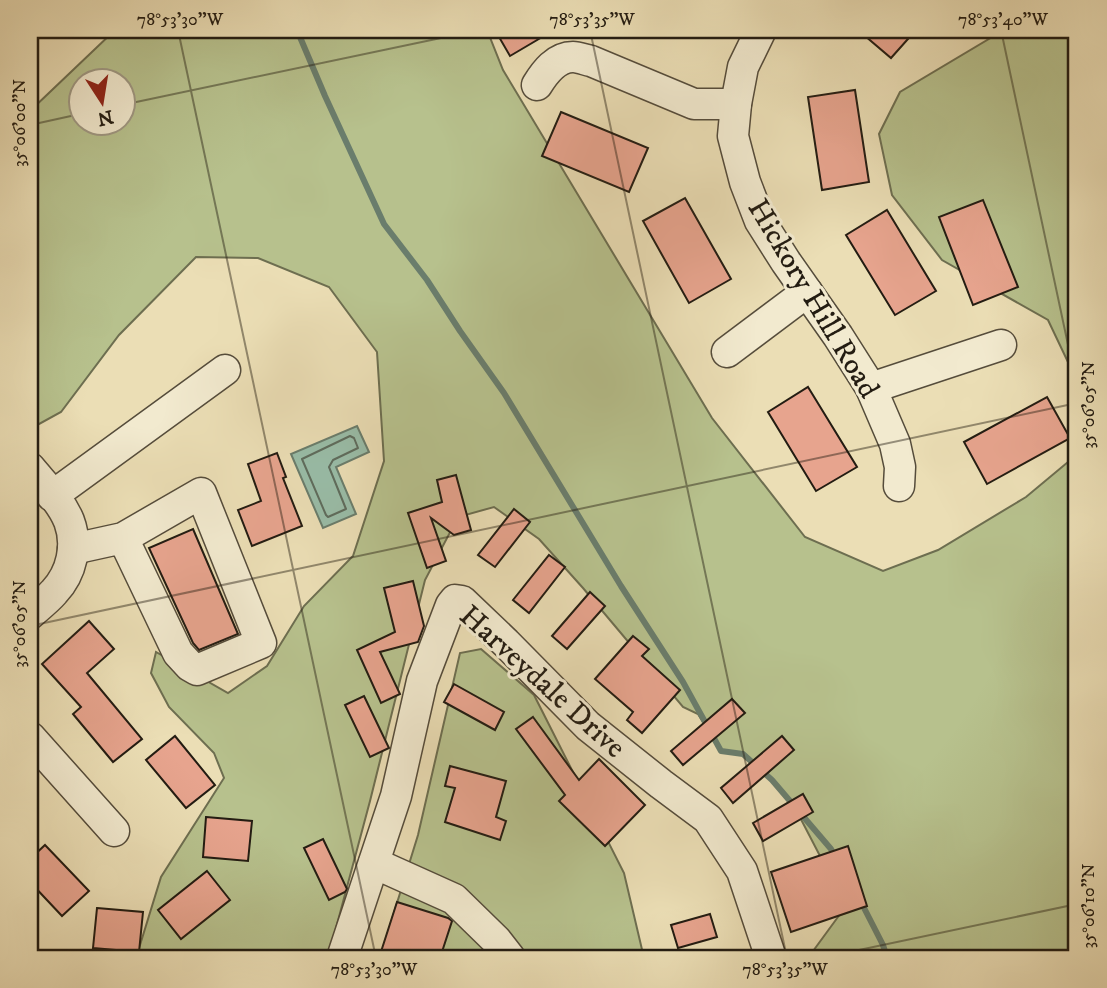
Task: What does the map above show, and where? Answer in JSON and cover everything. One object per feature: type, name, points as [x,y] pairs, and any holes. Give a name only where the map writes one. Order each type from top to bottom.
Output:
[{"type":"street","name":"Hickory Hill Road","points":[[761,30],[743,67],[736,104],[733,136],[744,182],[760,221],[871,388],[895,444],[900,467],[899,486]]},
{"type":"street","points":[[537,85],[545,72],[558,61],[573,57],[591,61],[694,104],[736,104]]},
{"type":"street","points":[[727,352],[807,292]]},
{"type":"street","points":[[871,388],[1001,345]]},
{"type":"street","points":[[52,496],[225,370]]},
{"type":"street","points":[[30,468],[62,508],[72,534],[73,549],[65,577],[54,592],[30,614]]},
{"type":"street","points":[[73,549],[123,538],[201,493],[261,643],[197,670],[190,666],[178,653],[123,538]]},
{"type":"street","name":"Harveydale Drive","points":[[342,958],[396,796],[422,681],[455,600],[461,601],[506,642],[589,726],[708,819],[742,871],[771,958]]},
{"type":"street","points":[[30,737],[114,831]]},
{"type":"street","points":[[374,863],[454,899],[496,940],[510,958]]},
{"type":"shaded area","points":[[115,30],[487,30],[503,70],[712,418],[805,537],[883,571],[938,550],[1026,497],[1074,457],[1077,436],[1077,958],[808,958],[846,906],[792,802],[743,754],[721,751],[698,714],[683,707],[539,539],[494,507],[458,517],[425,580],[328,958],[136,958],[161,877],[224,778],[214,753],[169,707],[151,673],[156,652],[228,693],[267,666],[304,606],[353,556],[384,461],[377,352],[329,287],[258,258],[196,257],[119,335],[61,412],[30,429],[30,111],[66,77],[66,136],[136,136],[136,66],[77,66]]},
{"type":"shaded area","points":[[1004,30],[1077,30],[1077,381],[1048,320],[942,260],[892,195],[879,134],[900,92]]},
{"type":"shaded area","points":[[481,649],[534,695],[624,873],[644,958],[380,958],[418,835],[460,653]]},
{"type":"water","points":[[357,426],[369,452],[336,467],[356,514],[323,528],[291,454]]},
{"type":"building","points":[[495,30],[554,30],[510,56]]},
{"type":"building","points":[[858,30],[916,30],[891,58]]},
{"type":"building","points":[[855,90],[869,182],[822,190],[808,97]]},
{"type":"building","points":[[561,112],[648,148],[629,192],[542,156]]},
{"type":"building","points":[[685,198],[731,279],[689,303],[643,221]]},
{"type":"building","points":[[983,200],[1018,287],[973,305],[939,217]]},
{"type":"building","points":[[887,210],[936,291],[895,315],[846,235]]},
{"type":"building","points":[[808,387],[857,467],[816,491],[768,412]]},
{"type":"building","points":[[1047,397],[1070,438],[987,484],[964,442]]},
{"type":"building","points":[[277,453],[286,477],[283,478],[302,526],[252,546],[238,510],[261,501],[248,464]]},
{"type":"building","points":[[456,475],[471,530],[454,535],[431,518],[446,561],[427,568],[408,513],[442,502],[437,480]]},
{"type":"building","points":[[514,509],[530,522],[495,567],[478,555]]},
{"type":"building","points":[[193,529],[238,634],[199,650],[193,643],[149,548]]},
{"type":"building","points":[[549,555],[565,567],[529,613],[513,600]]},
{"type":"building","points":[[413,581],[424,626],[418,642],[380,652],[400,694],[381,703],[357,650],[395,632],[384,588]]},
{"type":"building","points":[[590,592],[605,606],[567,649],[552,636]]},
{"type":"building","points":[[89,621],[114,649],[87,673],[142,739],[113,762],[73,714],[81,707],[42,664]]},
{"type":"building","points":[[633,636],[649,649],[642,656],[680,690],[642,733],[627,720],[633,712],[595,679]]},
{"type":"building","points":[[454,684],[504,712],[495,730],[444,702]]},
{"type":"building","points":[[364,696],[389,748],[370,757],[345,705]]},
{"type":"building","points":[[732,699],[745,713],[683,765],[671,751]]},
{"type":"building","points":[[533,717],[579,780],[599,759],[645,805],[605,846],[559,801],[565,795],[516,729]]},
{"type":"building","points":[[175,736],[215,785],[186,808],[146,760]]},
{"type":"building","points":[[782,736],[794,750],[733,803],[721,788]]},
{"type":"building","points":[[450,766],[506,781],[496,817],[506,821],[500,840],[445,822],[455,788],[445,786]]},
{"type":"building","points":[[803,794],[813,812],[763,841],[753,823]]},
{"type":"building","points":[[206,817],[252,821],[248,861],[203,857]]},
{"type":"building","points":[[323,839],[347,889],[329,900],[304,848]]},
{"type":"building","points":[[45,845],[89,891],[62,916],[30,882],[30,859]]},
{"type":"building","points":[[848,846],[867,906],[791,932],[771,872]]},
{"type":"building","points":[[207,871],[230,900],[181,939],[158,910]]},
{"type":"building","points":[[397,902],[452,921],[440,958],[379,958]]},
{"type":"building","points":[[97,908],[143,912],[139,952],[93,948]]},
{"type":"building","points":[[710,914],[717,937],[678,948],[671,925]]},
{"type":"waterway","points":[[297,30],[384,224],[427,280],[504,393],[621,586],[683,682],[721,751],[743,754],[772,780],[835,857]]},
{"type":"waterway","points":[[860,900],[887,958]]}]
